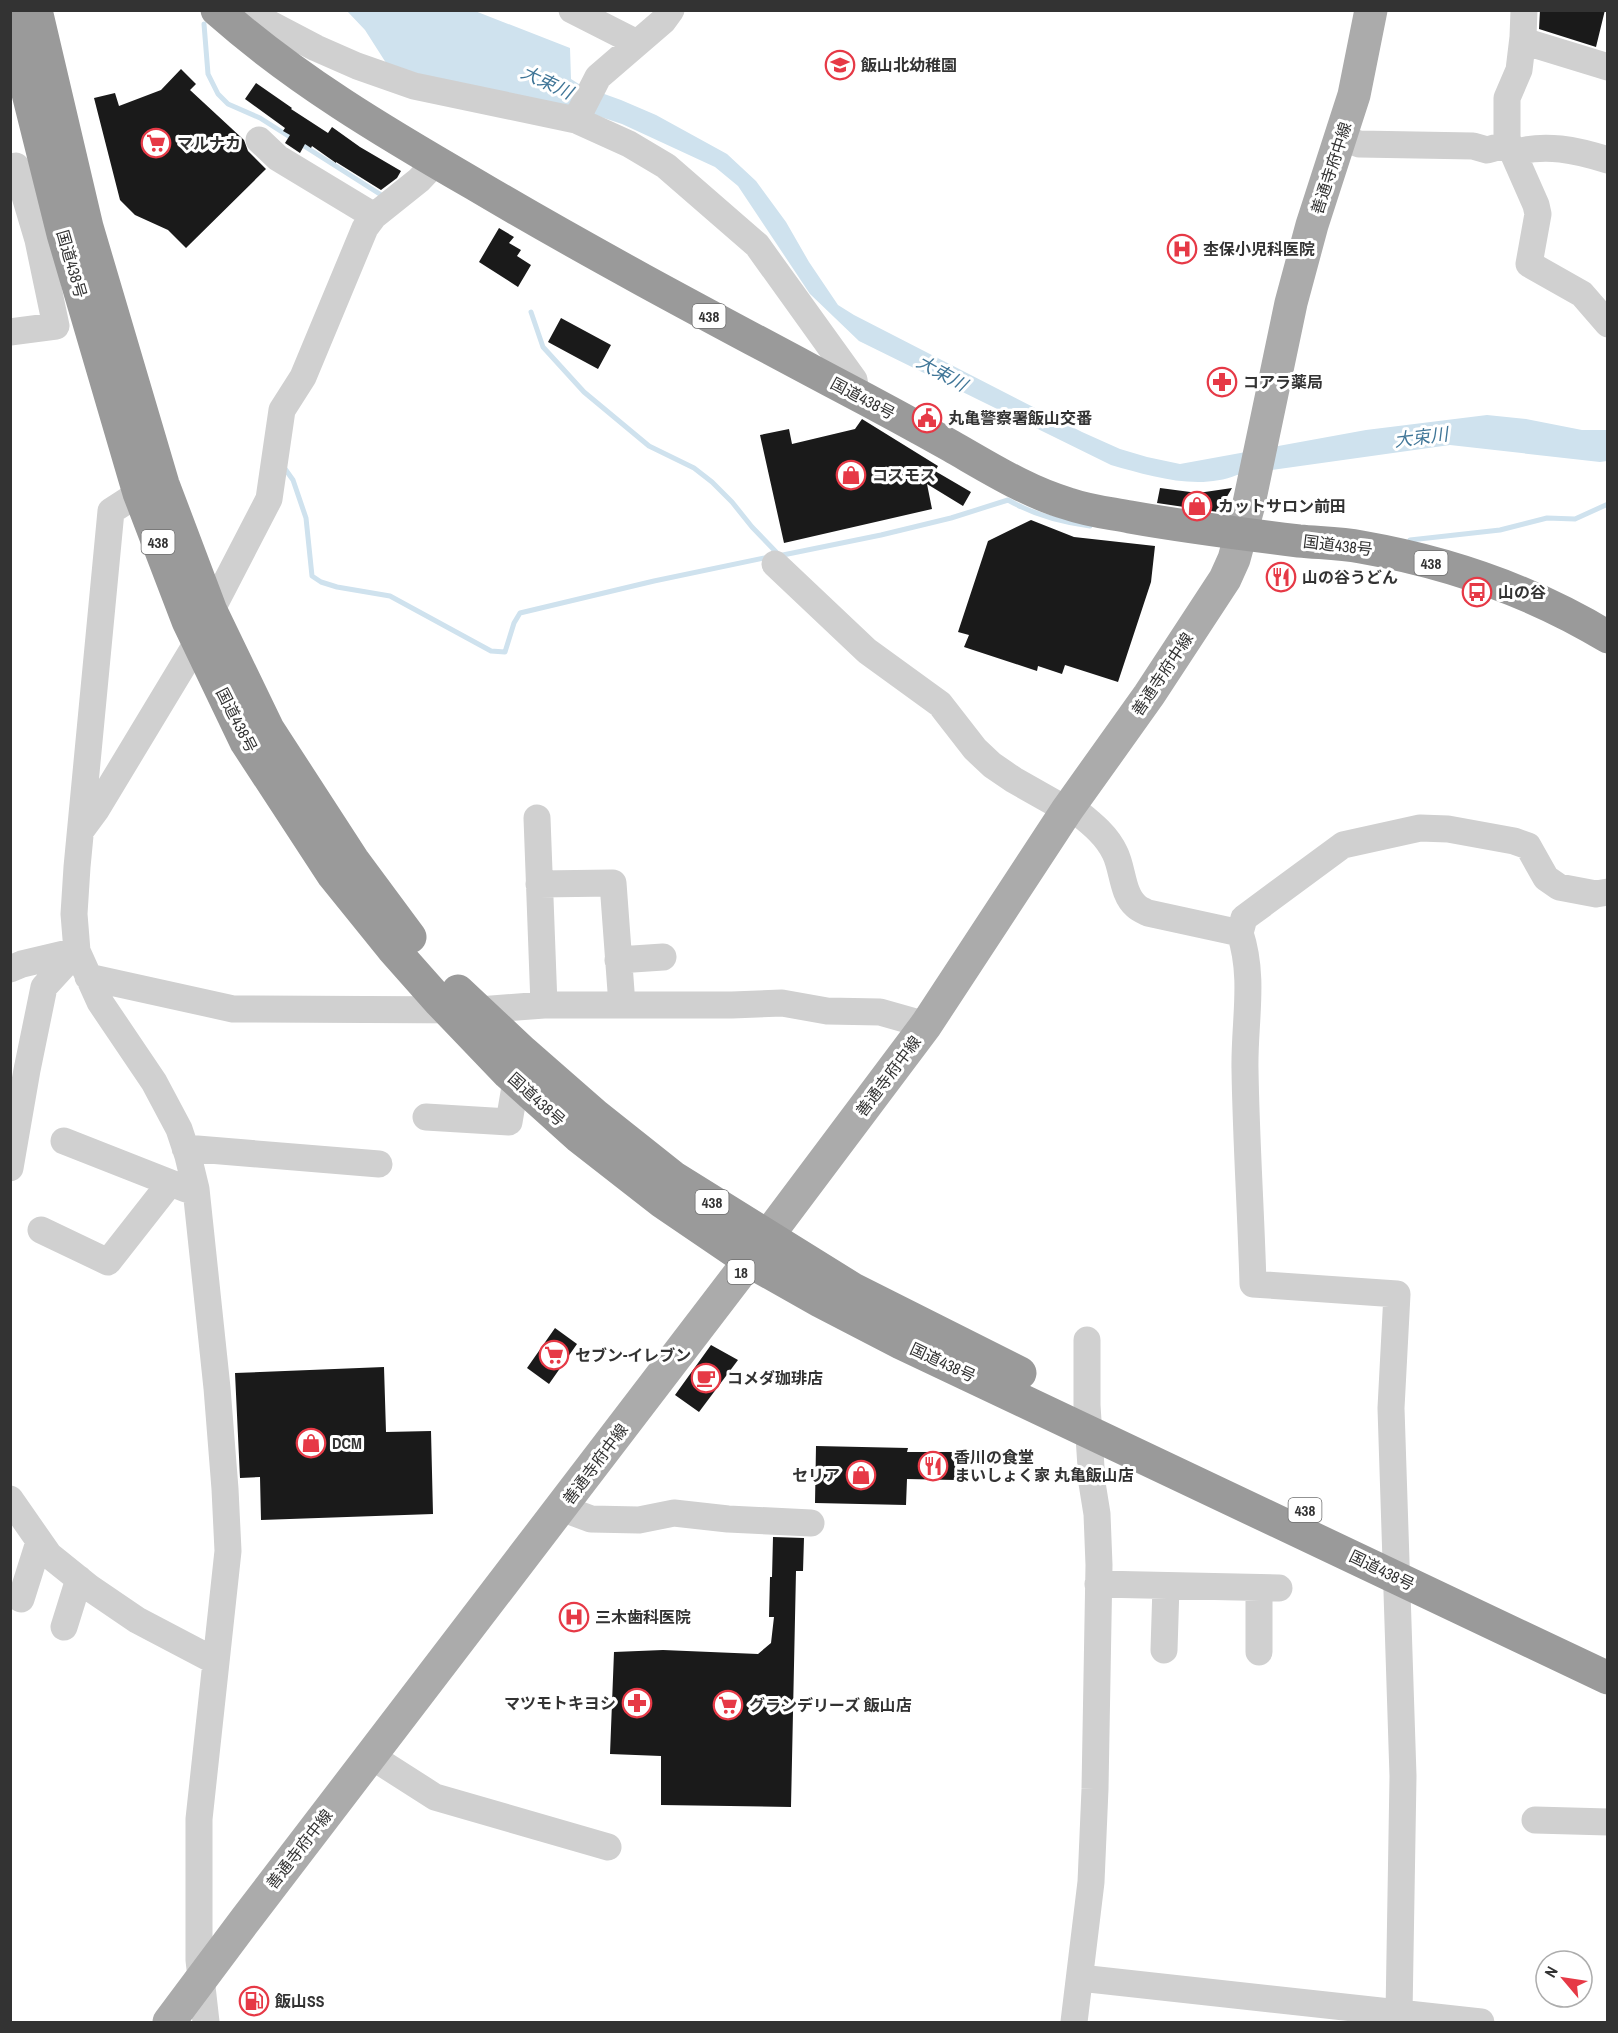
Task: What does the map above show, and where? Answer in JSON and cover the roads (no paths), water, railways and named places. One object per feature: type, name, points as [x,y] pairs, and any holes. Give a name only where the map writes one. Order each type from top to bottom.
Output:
[{"type":"highway","name":"国道438号","points":[[36,10],[63,234]]},
{"type":"highway","name":"国道438号","points":[[217,10],[256,43],[319,90],[436,162],[605,259],[1005,477],[1051,498],[1089,510],[1180,526],[1357,546],[1419,559],[1482,578],[1529,596],[1576,618],[1608,637]]},
{"type":"highway","name":"国道438号","points":[[10,21],[63,234],[151,489],[188,621],[246,742],[333,875],[392,948],[463,1010],[523,1053],[820,1301],[901,1342],[1087,1418],[1396,1565],[1608,1678]]},
{"type":"highway","name":"国道438号","points":[[151,489],[268,729],[353,860],[409,936],[455,988],[463,1010],[516,1081],[579,1137],[661,1201],[759,1249]]},
{"type":"highway","name":"国道438号","points":[[1396,1565],[1608,1653]]},
{"type":"main road","name":"善通寺府中線","points":[[169,2022],[252,1910],[759,1249],[926,1025],[1068,808],[1149,695],[1225,579],[1234,559],[1254,484],[1291,303],[1312,225],[1354,95],[1371,10]]},
{"type":"street","points":[[238,10],[253,15],[316,48],[357,66],[414,86],[578,118],[666,166],[757,245],[854,380],[856,394]]},
{"type":"street","points":[[572,10],[637,43]]},
{"type":"street","points":[[578,118],[598,77],[663,21],[671,10]]},
{"type":"street","points":[[1524,10],[1519,70],[1507,98],[1507,139],[1538,214],[1529,264],[1582,294],[1608,324]]},
{"type":"street","points":[[1523,41],[1608,67]]},
{"type":"street","points":[[1341,137],[1359,144],[1473,146],[1487,150],[1556,148],[1587,153],[1608,160]]},
{"type":"street","points":[[259,140],[278,158],[374,216]]},
{"type":"street","points":[[212,611],[269,499],[282,410],[303,377],[365,228],[374,216],[419,180],[436,162]]},
{"type":"street","points":[[10,332],[56,326],[63,234],[16,166]]},
{"type":"street","points":[[151,489],[111,511],[74,914],[77,951],[88,977],[100,1002],[154,1082],[179,1129],[196,1194],[217,1388],[228,1551],[199,1819],[198,1934],[200,1983],[206,2022]]},
{"type":"street","points":[[775,564],[867,651],[940,704],[975,749],[992,765],[1014,780],[1068,808],[1091,823],[1105,837],[1115,853],[1128,893],[1135,906],[1148,913],[1240,933]]},
{"type":"street","points":[[81,830],[96,810],[198,641]]},
{"type":"street","points":[[1399,2013],[1403,1776],[1391,1408],[1397,1294],[1253,1284],[1245,1066],[1248,1025],[1247,954],[1240,933],[1244,918],[1343,845],[1420,828],[1448,829],[1514,841],[1528,846],[1546,878],[1559,887],[1596,894],[1608,892]]},
{"type":"street","points":[[544,1005],[539,885],[545,831]]},
{"type":"street","points":[[539,885],[613,883],[622,1005]]},
{"type":"street","points":[[10,969],[77,951]]},
{"type":"street","points":[[10,1168],[44,987],[77,951]]},
{"type":"street","points":[[618,960],[663,957]]},
{"type":"street","points":[[88,977],[233,1009],[463,1010],[544,1005],[782,1003],[827,1011],[880,1012],[926,1025]]},
{"type":"street","points":[[426,1117],[509,1122],[516,1081]]},
{"type":"street","points":[[64,1141],[196,1194]]},
{"type":"street","points":[[185,1148],[379,1164]]},
{"type":"street","points":[[41,1230],[108,1262],[170,1183]]},
{"type":"street","points":[[1074,2022],[1092,1870],[1095,1778],[1097,1514],[1087,1418],[1087,1340]]},
{"type":"street","points":[[10,1499],[49,1556],[137,1620],[215,1661]]},
{"type":"street","points":[[561,1508],[591,1519],[639,1521],[674,1513],[728,1519],[811,1523]]},
{"type":"street","points":[[21,1599],[39,1542]]},
{"type":"street","points":[[64,1627],[79,1579]]},
{"type":"street","points":[[1098,1584],[1269,1588],[1259,1652]]},
{"type":"street","points":[[1164,1650],[1166,1586]]},
{"type":"street","points":[[371,1756],[435,1797],[608,1848]]},
{"type":"street","points":[[1535,1820],[1608,1822]]},
{"type":"street","points":[[1080,1978],[1481,2022]]},
{"type":"water","name":"大束川","points":[[347,11],[475,11],[570,48],[571,79],[582,86],[656,115],[727,154],[756,181],[786,222],[838,305],[1082,432],[1120,449],[1180,464],[1366,430],[1487,415],[1526,419],[1582,430],[1607,430],[1607,461],[1450,445],[1237,475],[1206,482],[1174,480],[1111,465],[859,341],[810,294],[738,186],[715,167],[622,124],[580,110],[388,66],[365,30]]},
{"type":"waterway","points":[[204,24],[208,74],[218,94],[228,104],[260,118],[386,198]]},
{"type":"waterway","points":[[531,312],[543,347],[584,392],[649,446],[694,468],[712,482],[778,554]]},
{"type":"waterway","points":[[283,466],[293,480],[306,518],[312,576],[321,582],[337,587],[390,596],[491,651],[505,652],[514,623],[520,613],[654,581],[769,557]]},
{"type":"waterway","points":[[778,556],[951,518],[1008,500],[1048,517],[1090,526]]},
{"type":"waterway","points":[[1410,540],[1500,530],[1547,518],[1575,519],[1608,504]]},
{"type":"place","name":"飯山北幼稚園","points":[[840,65]]},
{"type":"place","name":"マルナカ","points":[[156,143]]},
{"type":"place","name":"杢保小児科医院","points":[[1182,249]]},
{"type":"place","name":"コアラ薬局","points":[[1222,382]]},
{"type":"place","name":"丸亀警察署飯山交番","points":[[927,418]]},
{"type":"place","name":"コスモス","points":[[851,475]]},
{"type":"place","name":"カットサロン前田","points":[[1197,506]]},
{"type":"place","name":"山の谷うどん","points":[[1281,577]]},
{"type":"place","name":"山の谷","points":[[1477,592]]},
{"type":"place","name":"セブン-イレブン","points":[[554,1355]]},
{"type":"place","name":"コメダ珈琲店","points":[[706,1378]]},
{"type":"place","name":"DCM","points":[[311,1443]]},
{"type":"place","name":"香川の食堂 まいしょく家 丸亀飯山店","points":[[933,1466]]},
{"type":"place","name":"セリア","points":[[861,1475]]},
{"type":"place","name":"三木歯科医院","points":[[574,1617]]},
{"type":"place","name":"マツモトキヨシ","points":[[637,1703]]},
{"type":"place","name":"グランデリーズ 飯山店","points":[[728,1705]]},
{"type":"place","name":"飯山SS","points":[[254,2001]]}]
